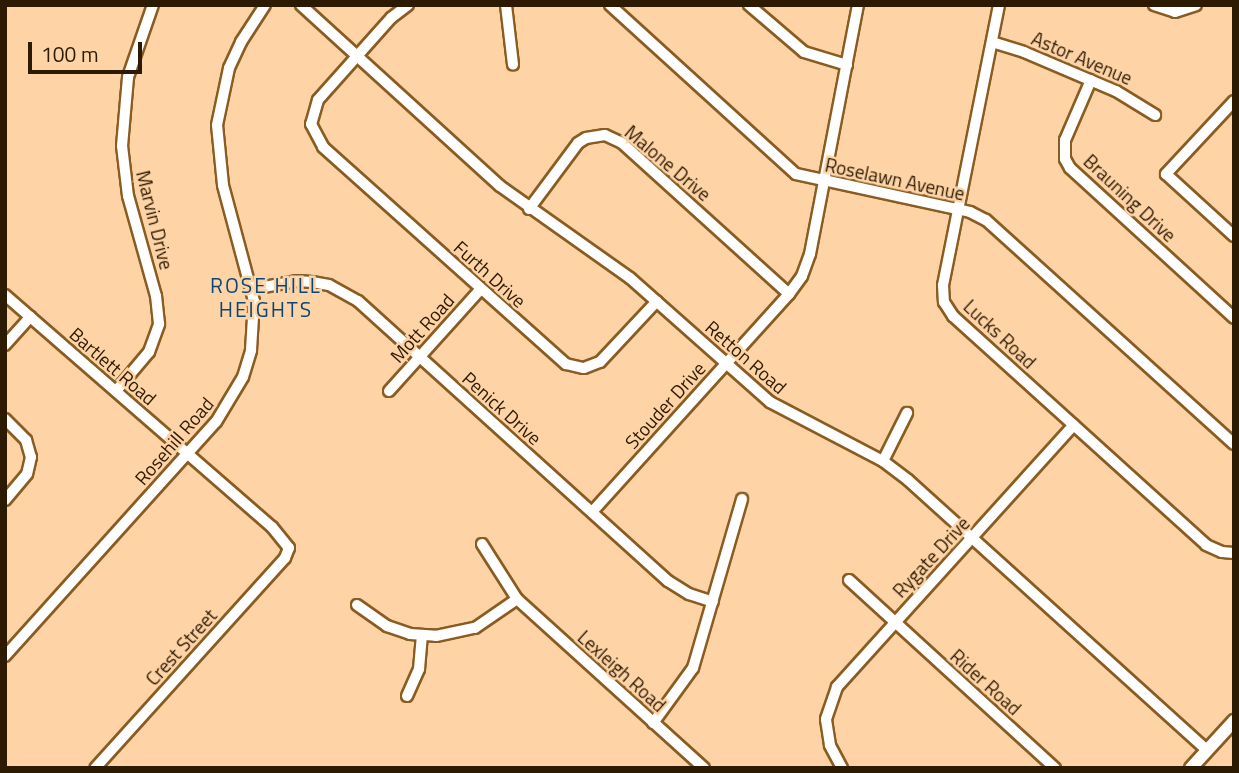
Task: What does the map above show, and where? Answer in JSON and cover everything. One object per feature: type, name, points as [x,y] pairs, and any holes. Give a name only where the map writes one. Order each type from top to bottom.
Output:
[{"type":"main road","points":[[1191,768],[1234,720]]},
{"type":"street","name":"Marvin Drive","points":[[116,391],[149,352],[159,324],[156,296],[128,196],[122,146],[128,77],[153,5]]},
{"type":"street","name":"Rosehill Road","points":[[5,656],[224,412],[243,377],[254,334],[253,289],[223,185],[217,125],[229,68],[241,42],[265,5]]},
{"type":"street","name":"Retton Road","points":[[301,5],[529,209],[614,265],[774,406],[883,461],[973,538],[1207,750]]},
{"type":"street","points":[[357,56],[391,19],[408,5]]},
{"type":"street","points":[[506,5],[513,65]]},
{"type":"street","name":"Roselawn Avenue","points":[[610,5],[789,169],[802,177],[958,209],[986,220],[1234,444]]},
{"type":"street","points":[[749,5],[804,52],[847,65]]},
{"type":"street","name":"Stouder Drive","points":[[592,512],[789,294],[806,266],[858,5]]},
{"type":"street","name":"Lucks Road","points":[[999,5],[943,285],[944,302],[953,316],[1206,545],[1222,552],[1234,553]]},
{"type":"street","points":[[1154,5],[1175,12],[1196,5]]},
{"type":"street","name":"Astor Avenue","points":[[992,42],[1024,52],[1091,80],[1131,99],[1155,115]]},
{"type":"street","name":"Furth Drive","points":[[357,56],[318,100],[311,124],[315,137],[559,360],[584,368],[607,355],[657,301]]},
{"type":"street","name":"Brauning Drive","points":[[1091,80],[1065,139],[1065,159],[1070,168],[1234,318]]},
{"type":"street","points":[[1234,101],[1166,174],[1234,236]]},
{"type":"street","name":"Malone Drive","points":[[529,209],[578,143],[586,138],[605,135],[622,143],[789,294]]},
{"type":"street","name":"Penick Drive","points":[[253,289],[297,281],[329,285],[358,301],[679,590],[713,602]]},
{"type":"street","name":"Mott Road","points":[[389,391],[481,289]]},
{"type":"street","name":"Bartlett Road","points":[[5,295],[272,527],[289,548]]},
{"type":"street","points":[[5,345],[30,317]]},
{"type":"street","points":[[883,461],[907,413]]},
{"type":"street","points":[[5,419],[26,440],[31,457],[27,474],[5,500]]},
{"type":"street","name":"Rygate Drive","points":[[842,768],[830,745],[826,719],[837,687],[1074,425]]},
{"type":"street","points":[[653,723],[672,702],[693,668],[742,499]]},
{"type":"street","name":"Lexleigh Road","points":[[482,544],[517,599],[704,768]]},
{"type":"street","name":"Crest Street","points":[[95,768],[285,558],[289,548]]},
{"type":"street","name":"Rider Road","points":[[849,580],[1055,768]]},
{"type":"street","points":[[357,605],[387,626],[422,635],[449,635],[475,628],[517,599]]},
{"type":"street","points":[[407,696],[419,669],[422,635]]},
{"type":"district","name":"ROSE HILL HEIGHTS","points":[[266,297]]}]
